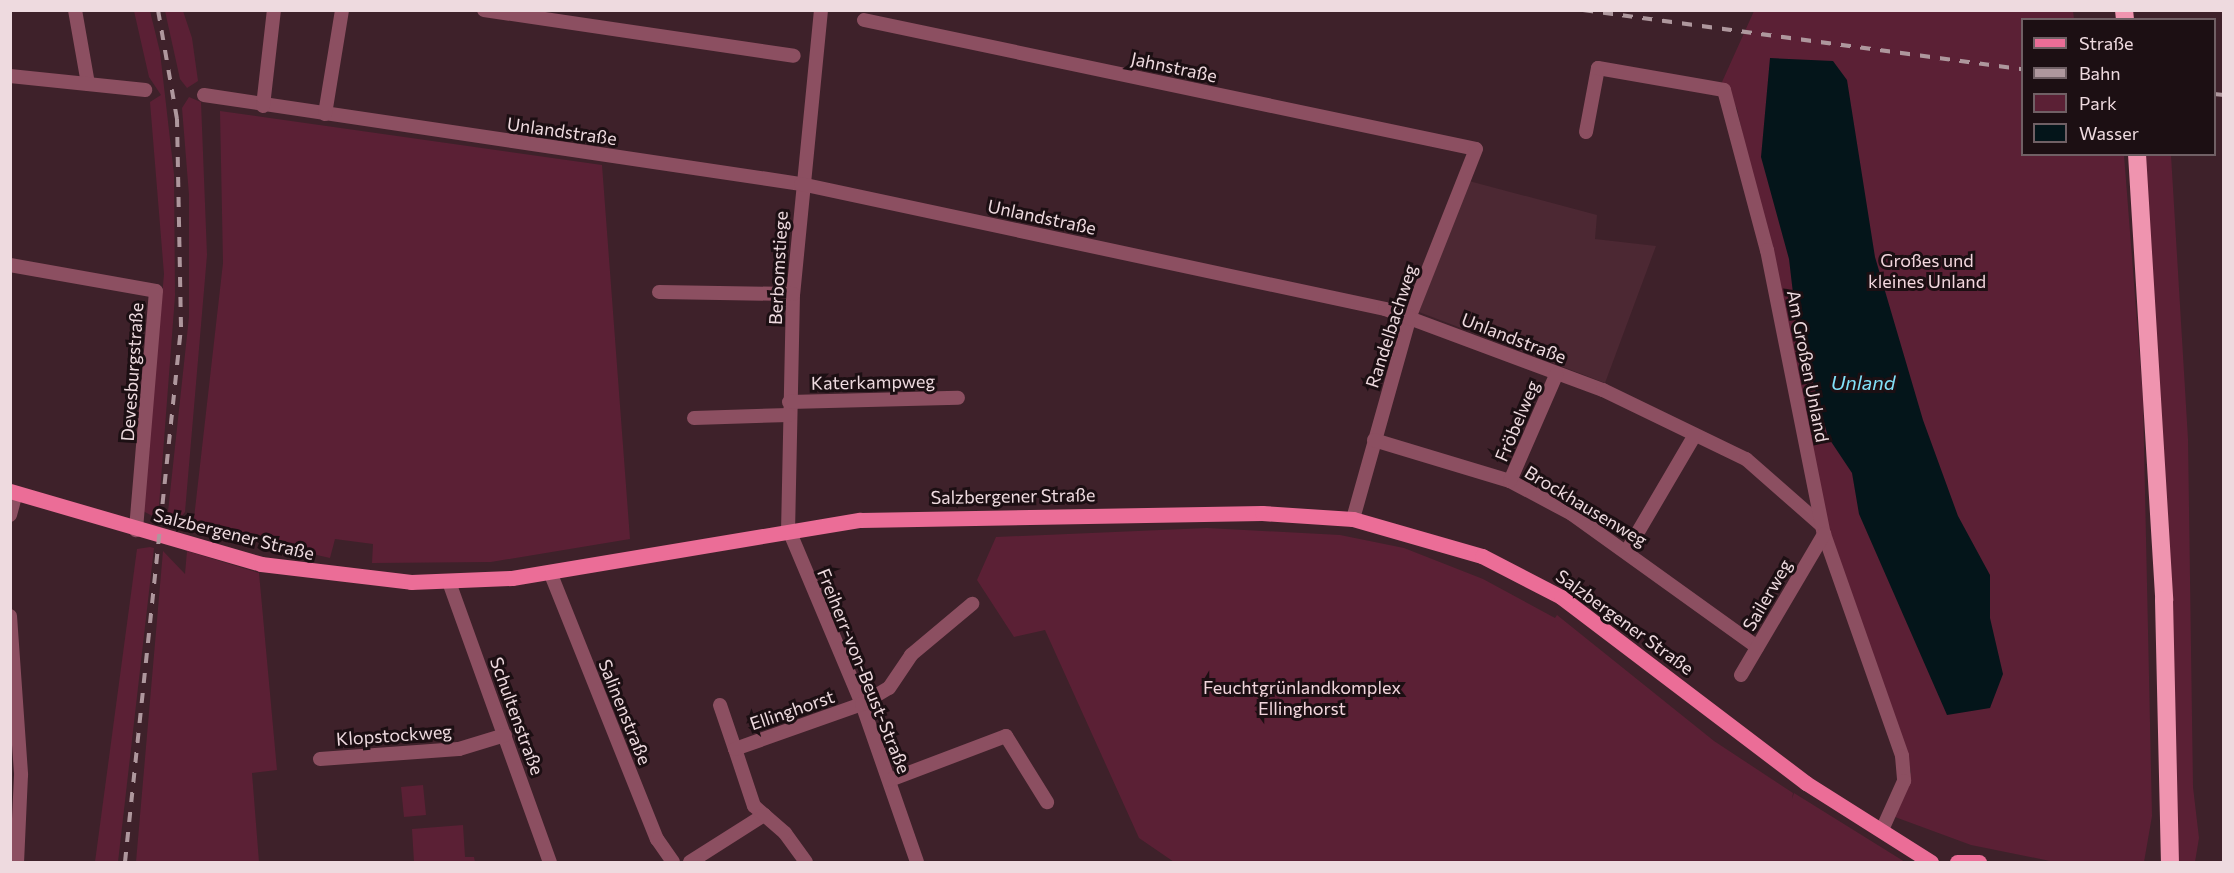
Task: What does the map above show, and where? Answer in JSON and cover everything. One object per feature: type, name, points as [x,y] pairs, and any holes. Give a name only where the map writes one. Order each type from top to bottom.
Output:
[{"type":"highway","points":[[2137,156],[2164,600],[2170,861]]},
{"type":"main road","name":"Salzbergener Straße","points":[[13,492],[136,530],[311,574],[448,582],[550,572],[788,528],[962,515],[1262,513],[1353,519],[1482,556],[1562,597],[1806,783],[1930,862]]},
{"type":"main road","points":[[1957,862],[1979,862]]},
{"type":"street","points":[[75,10],[88,84]]},
{"type":"street","points":[[263,106],[274,10]]},
{"type":"street","points":[[325,114],[342,10]]},
{"type":"street","points":[[484,10],[794,56]]},
{"type":"street","name":"Berbomstiege","points":[[788,528],[793,294],[801,184],[821,10]]},
{"type":"street","name":"Jahnstraße","points":[[864,20],[1476,149]]},
{"type":"street","name":"Am Großen Unland","points":[[1586,132],[1598,68],[1724,90],[1767,249],[1823,529],[1902,756],[1904,781],[1882,830]]},
{"type":"street","points":[[10,75],[144,90]]},
{"type":"street","name":"Unlandstraße","points":[[204,95],[263,106],[801,184],[1410,316],[1556,375],[1603,390],[1746,459],[1823,529]]},
{"type":"street","name":"Randelbachweg","points":[[1353,519],[1410,316],[1476,149]]},
{"type":"street","name":"Devesburgstraße","points":[[10,265],[156,291],[136,530]]},
{"type":"street","points":[[658,292],[793,294]]},
{"type":"street","name":"Fröbelweg","points":[[1510,481],[1556,375]]},
{"type":"street","name":"Katerkampweg","points":[[694,418],[789,408],[958,398]]},
{"type":"street","points":[[1628,549],[1695,435]]},
{"type":"street","name":"Brockhausenweg","points":[[1374,440],[1510,481],[1628,549],[1757,647]]},
{"type":"street","points":[[10,515],[13,492]]},
{"type":"street","name":"Freiherr-von-Beust-Straße","points":[[788,528],[862,704],[890,780],[916,862]]},
{"type":"street","name":"Sailerweg","points":[[1741,675],[1823,529]]},
{"type":"street","name":"Salinenstraße","points":[[550,572],[657,839],[673,862]]},
{"type":"street","name":"Schultenstraße","points":[[448,582],[550,862]]},
{"type":"street","name":"Ellinghorst","points":[[735,749],[862,704],[889,688],[911,656],[972,604]]},
{"type":"street","points":[[10,616],[21,775],[17,862]]},
{"type":"street","name":"Ellinghorst","points":[[720,705],[754,806],[806,862]]},
{"type":"street","name":"Klopstockweg","points":[[320,759],[459,749],[505,735]]},
{"type":"street","points":[[890,780],[1006,736],[1047,802]]},
{"type":"street","points":[[690,862],[764,815]]},
{"type":"shaded area","points":[[1469,181],[1597,215],[1595,239],[1656,246],[1605,383],[1419,312]]},
{"type":"green space","points":[[134,11],[150,11],[160,52],[174,174],[175,296],[158,519],[143,511],[164,274],[150,102],[161,95],[149,77]]},
{"type":"green space","points":[[165,11],[183,11],[192,38],[198,81],[187,88],[180,79]]},
{"type":"green space","name":"Großes und kleines Unland","points":[[1754,11],[2073,11],[2074,18],[2021,18],[2021,156],[2124,156],[2143,399],[2152,816],[2144,862],[2055,862],[1971,845],[1895,817],[1911,772],[1904,743],[1833,546],[1737,109],[1722,82]]},
{"type":"green space","points":[[189,97],[201,102],[207,255],[185,512],[176,523],[167,521],[189,317],[189,195],[182,108]]},
{"type":"green space","points":[[220,111],[602,165],[630,539],[491,562],[372,563],[373,544],[335,539],[330,558],[193,527],[223,263]]},
{"type":"green space","points":[[2142,156],[2171,156],[2188,439],[2193,787],[2199,838],[2195,862],[2178,862]]},
{"type":"green space","name":"Feuchtgrünlandkomplex Ellinghorst","points":[[1207,528],[1340,535],[1404,548],[1483,579],[1555,618],[1557,615],[1714,741],[1793,793],[1792,799],[1794,793],[1905,862],[1174,862],[1139,838],[1045,630],[1014,637],[977,580],[996,537]]},
{"type":"green space","points":[[154,548],[118,862],[95,862],[137,549]]},
{"type":"green space","points":[[163,551],[185,574],[187,551],[259,573],[277,770],[252,773],[259,862],[136,862]]},
{"type":"green space","points":[[423,785],[426,815],[404,817],[401,787]]},
{"type":"green space","points":[[463,825],[465,857],[474,857],[475,862],[414,862],[412,829]]},
{"type":"water","name":"Unland","points":[[1770,58],[1833,61],[1847,80],[1875,257],[1923,420],[1958,516],[1990,575],[1990,618],[2003,674],[1990,708],[1947,715],[1859,514],[1852,473],[1828,437],[1796,319],[1789,259],[1761,157]]},
{"type":"railway","points":[[125,862],[181,327],[177,119],[158,10]]},
{"type":"railway","points":[[1583,10],[2021,69]]},
{"type":"railway","points":[[2216,94],[2224,95]]}]
